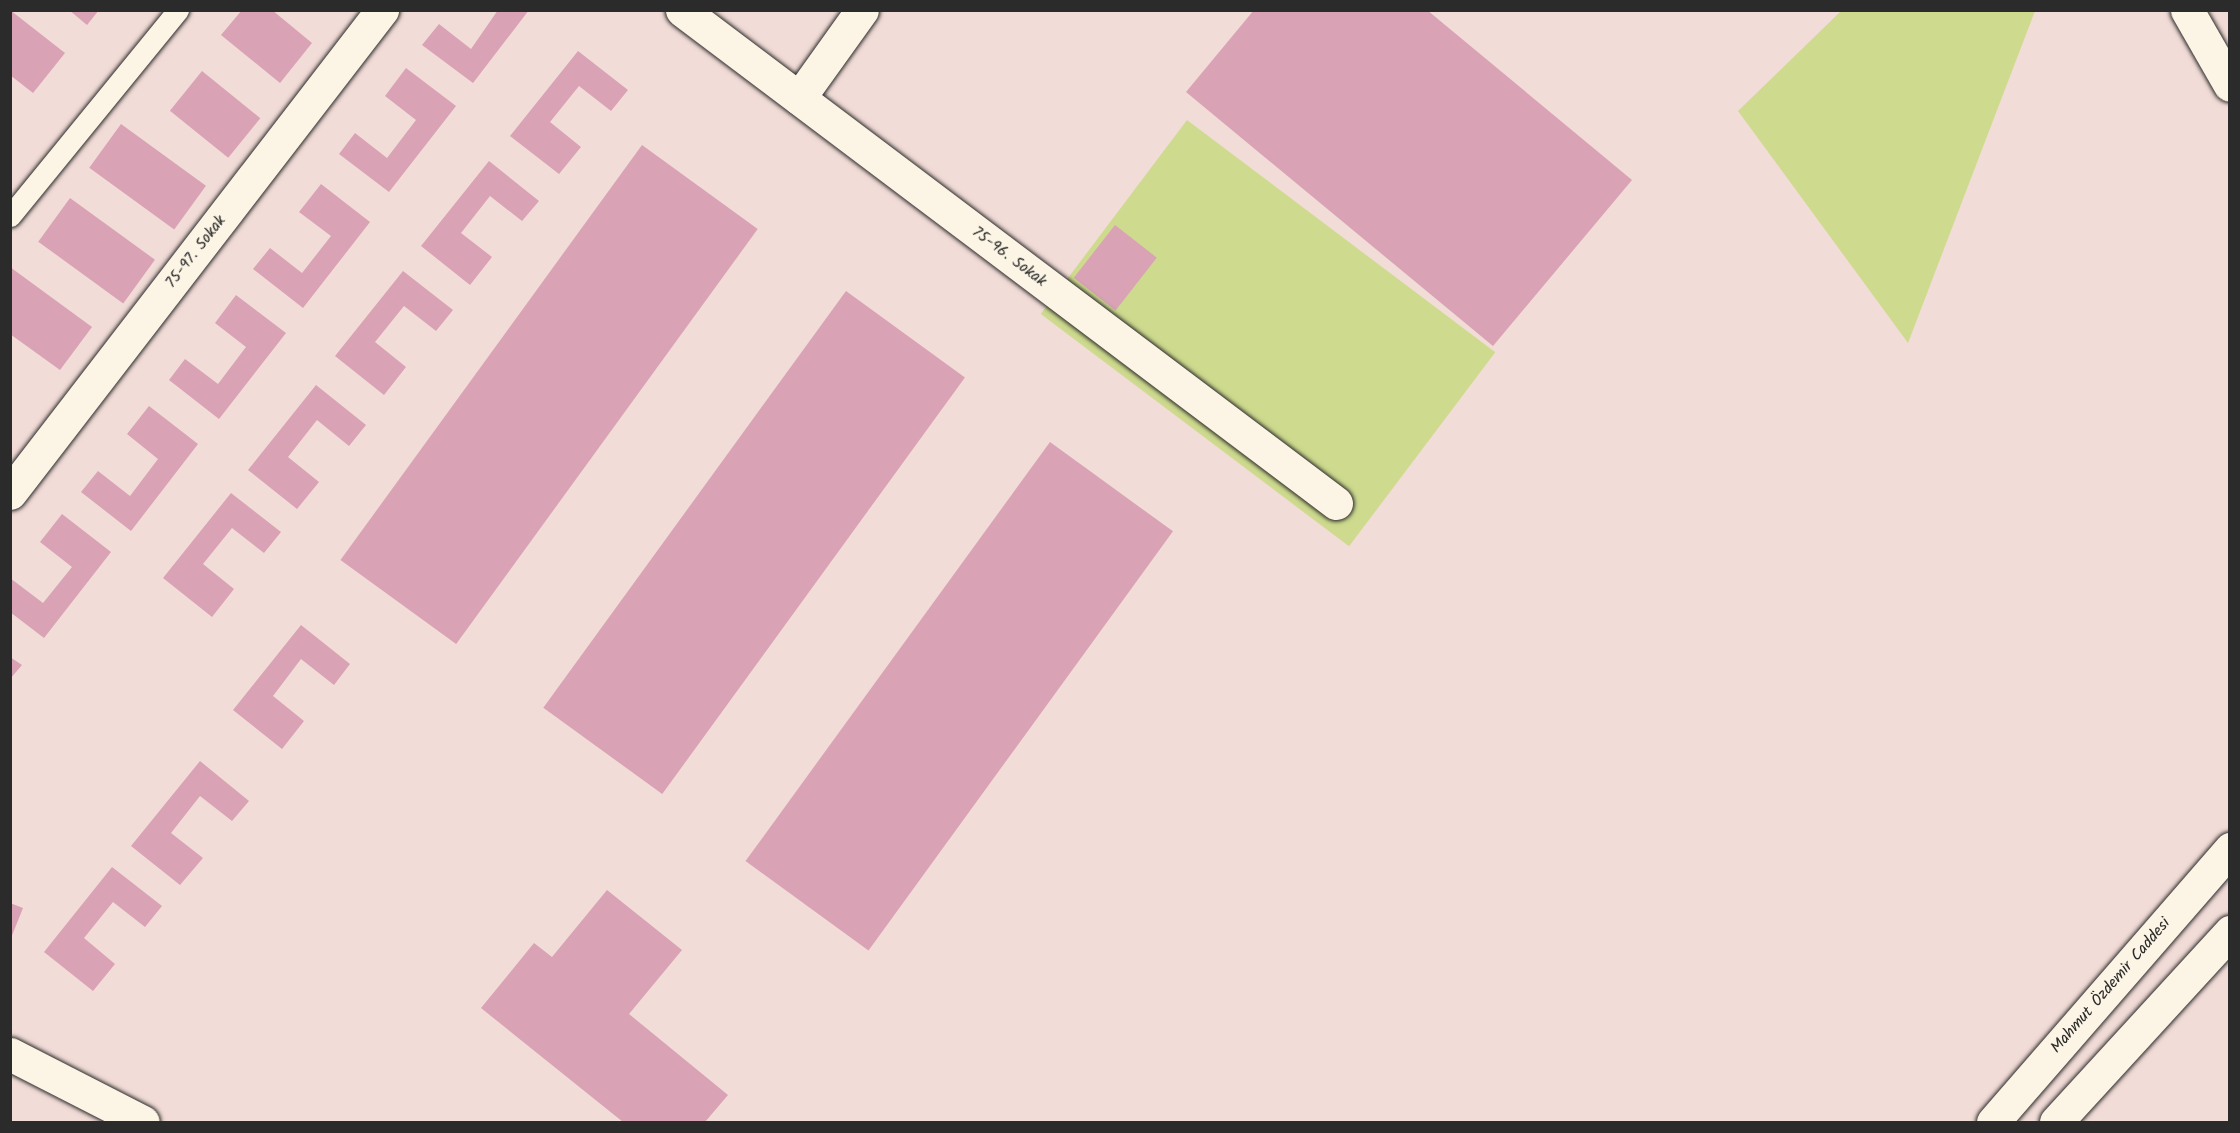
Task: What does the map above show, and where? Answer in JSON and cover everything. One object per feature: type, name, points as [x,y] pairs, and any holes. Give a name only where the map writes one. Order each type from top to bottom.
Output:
[{"type":"street","name":"75-97. Sokak","points":[[10,493],[382,10]]},
{"type":"street","name":"75-96. Sokak","points":[[682,10],[1336,503]]},
{"type":"street","points":[[799,98],[862,10]]},
{"type":"street","points":[[2187,10],[2229,85]]},
{"type":"street","name":"Mahmut Özdemir Caddesi","points":[[1993,1122],[2229,849]]},
{"type":"street","points":[[2056,1122],[2229,932]]},
{"type":"street","points":[[10,1054],[143,1122]]},
{"type":"lane","points":[[10,216],[178,10]]},
{"type":"green space","points":[[1841,11],[2035,11],[1908,343],[1738,111]]},
{"type":"green space","points":[[1187,120],[1495,352],[1349,546],[1041,314]]},
{"type":"building","points":[[10,10],[65,53],[33,93],[10,75]]},
{"type":"building","points":[[69,10],[99,10],[87,25]]},
{"type":"building","points":[[242,10],[272,10],[312,43],[280,83],[221,35]]},
{"type":"building","points":[[498,10],[529,10],[473,83],[422,45],[439,24],[471,49]]},
{"type":"building","points":[[1254,10],[1427,10],[1632,180],[1493,346],[1186,92]]},
{"type":"building","points":[[578,51],[628,90],[611,111],[579,86],[550,122],[581,147],[559,174],[510,136]]},
{"type":"building","points":[[406,68],[456,106],[389,192],[339,154],[355,133],[387,158],[416,120],[385,96]]},
{"type":"building","points":[[202,71],[260,118],[228,158],[170,111]]},
{"type":"building","points":[[121,124],[206,186],[174,229],[89,168]]},
{"type":"building","points":[[642,145],[758,229],[456,644],[340,560]]},
{"type":"building","points":[[489,161],[539,201],[522,221],[490,196],[461,233],[492,257],[470,285],[421,246]]},
{"type":"building","points":[[321,184],[370,222],[303,308],[253,269],[270,248],[302,273],[331,236],[299,212]]},
{"type":"building","points":[[70,198],[155,260],[123,303],[38,242]]},
{"type":"building","points":[[1115,225],[1157,258],[1116,310],[1074,278]]},
{"type":"building","points":[[10,267],[92,327],[60,370],[10,334]]},
{"type":"building","points":[[403,271],[453,310],[436,331],[404,306],[375,342],[406,367],[384,395],[335,356]]},
{"type":"building","points":[[846,291],[965,377],[662,794],[543,708]]},
{"type":"building","points":[[236,295],[286,333],[219,419],[169,380],[185,359],[218,384],[246,347],[215,323]]},
{"type":"building","points":[[316,385],[366,425],[349,446],[317,420],[288,457],[319,482],[297,509],[248,470]]},
{"type":"building","points":[[149,406],[198,444],[131,531],[81,492],[98,471],[130,496],[158,459],[127,434]]},
{"type":"building","points":[[1050,442],[1173,531],[868,950],[746,861]]},
{"type":"building","points":[[231,493],[281,532],[264,553],[232,528],[203,564],[234,589],[212,617],[163,578]]},
{"type":"building","points":[[62,514],[111,552],[44,638],[10,612],[10,578],[43,603],[72,567],[40,542]]},
{"type":"building","points":[[301,625],[350,664],[334,685],[301,659],[273,696],[304,721],[282,749],[233,710]]},
{"type":"building","points":[[10,657],[22,665],[10,679]]},
{"type":"building","points":[[200,761],[249,801],[232,821],[200,796],[171,833],[203,858],[180,885],[131,846]]},
{"type":"building","points":[[112,867],[162,906],[145,927],[113,902],[84,938],[115,964],[93,991],[44,952]]},
{"type":"building","points":[[607,890],[682,950],[629,1014],[728,1095],[705,1122],[623,1122],[481,1008],[534,943],[552,957]]},
{"type":"building","points":[[10,903],[23,908],[11,938],[10,938]]}]
